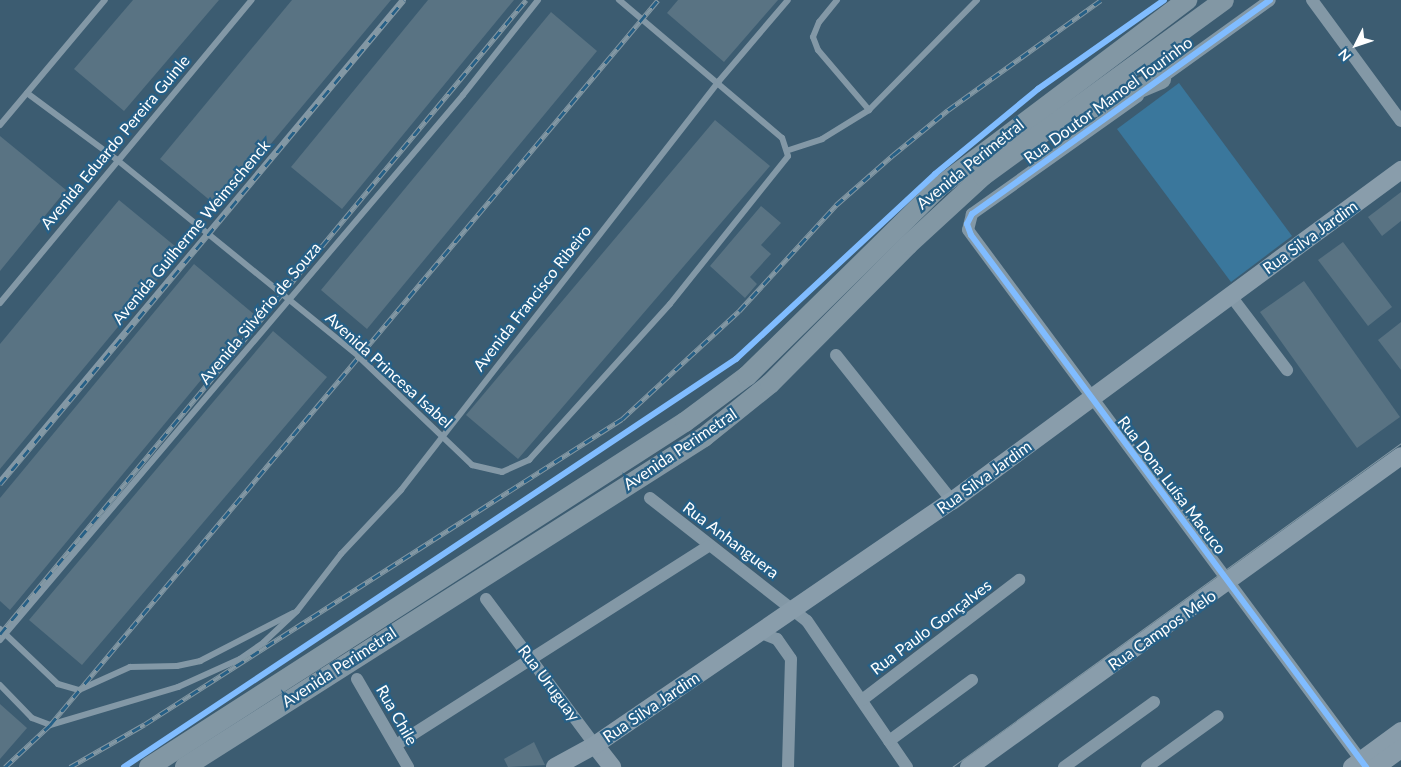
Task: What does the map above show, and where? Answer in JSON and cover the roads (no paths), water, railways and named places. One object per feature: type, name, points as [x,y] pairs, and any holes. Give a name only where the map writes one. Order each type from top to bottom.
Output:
[{"type":"main road","name":"Avenida Perimetral","points":[[149,767],[685,422],[732,388],[820,307],[939,187],[1187,0]]},
{"type":"main road","name":"Avenida Perimetral","points":[[186,767],[704,437],[770,384],[908,245],[983,176],[1065,119],[1224,0]]},
{"type":"main road","points":[[1065,119],[1162,79]]},
{"type":"street","name":"Rua Doutor Manoel Tourinho","points":[[966,224],[972,214],[1270,0]]},
{"type":"street","points":[[1312,0],[1401,121]]},
{"type":"street","name":"Rua Silva Jardim","points":[[555,767],[595,745],[762,632],[793,607],[952,502],[1401,170]]},
{"type":"street","name":"Rua Dona Luísa Macuco","points":[[966,224],[970,235],[1363,765]]},
{"type":"street","points":[[1231,296],[1287,370]]},
{"type":"street","points":[[836,355],[952,502]]},
{"type":"street","name":"Rua Campos Melo","points":[[969,767],[1228,583],[1401,456]]},
{"type":"street","name":"Rua Anhanguera","points":[[650,498],[708,546],[793,607],[862,700],[907,767]]},
{"type":"street","points":[[396,745],[708,546]]},
{"type":"street","name":"Rua Paulo Gonçalves","points":[[862,700],[1019,580]]},
{"type":"street","name":"Rua Uruguay","points":[[486,599],[612,767]]},
{"type":"street","points":[[762,632],[777,639],[791,659],[788,767]]},
{"type":"street","name":"Rua Chile","points":[[357,679],[408,767]]},
{"type":"street","points":[[889,741],[972,680]]},
{"type":"street","points":[[1064,767],[1154,702]]},
{"type":"street","points":[[1147,767],[1218,716]]},
{"type":"street","points":[[1363,765],[1401,731]]},
{"type":"street","points":[[1363,765],[1401,749]]},
{"type":"lane","points":[[0,125],[105,0]]},
{"type":"lane","name":"Avenida Eduardo Pereira Guinle","points":[[0,303],[116,159],[252,0]]},
{"type":"lane","name":"Avenida Guilherme Weimschenck","points":[[0,482],[403,0]]},
{"type":"lane","name":"Avenida Silvério de Souza","points":[[0,640],[2,632],[289,300],[463,95],[538,0]]},
{"type":"lane","points":[[619,0],[718,81],[782,138],[789,150],[822,139],[870,110],[977,0]]},
{"type":"lane","name":"Avenida Francisco Ribeiro","points":[[0,685],[32,718],[50,725],[178,687],[240,658],[297,611],[341,554],[401,490],[718,81],[788,0]]},
{"type":"lane","points":[[837,0],[818,22],[813,37],[818,50],[870,110]]},
{"type":"lane","name":"Avenida Princesa Isabel","points":[[27,93],[116,159],[358,356],[472,465],[502,472],[529,460],[670,304],[773,179],[789,150]]},
{"type":"lane","points":[[2,632],[58,684],[79,690],[130,667],[182,666],[200,661],[265,624],[297,611]]},
{"type":"tram line","points":[[952,767],[1401,443]]},
{"type":"railway","points":[[0,484],[404,0]]},
{"type":"railway","points":[[0,634],[526,0]]},
{"type":"railway","points":[[5,767],[50,725],[658,0]]},
{"type":"railway","points":[[70,767],[145,724],[622,419],[739,311],[836,205],[893,155],[948,110],[1101,0]]}]
